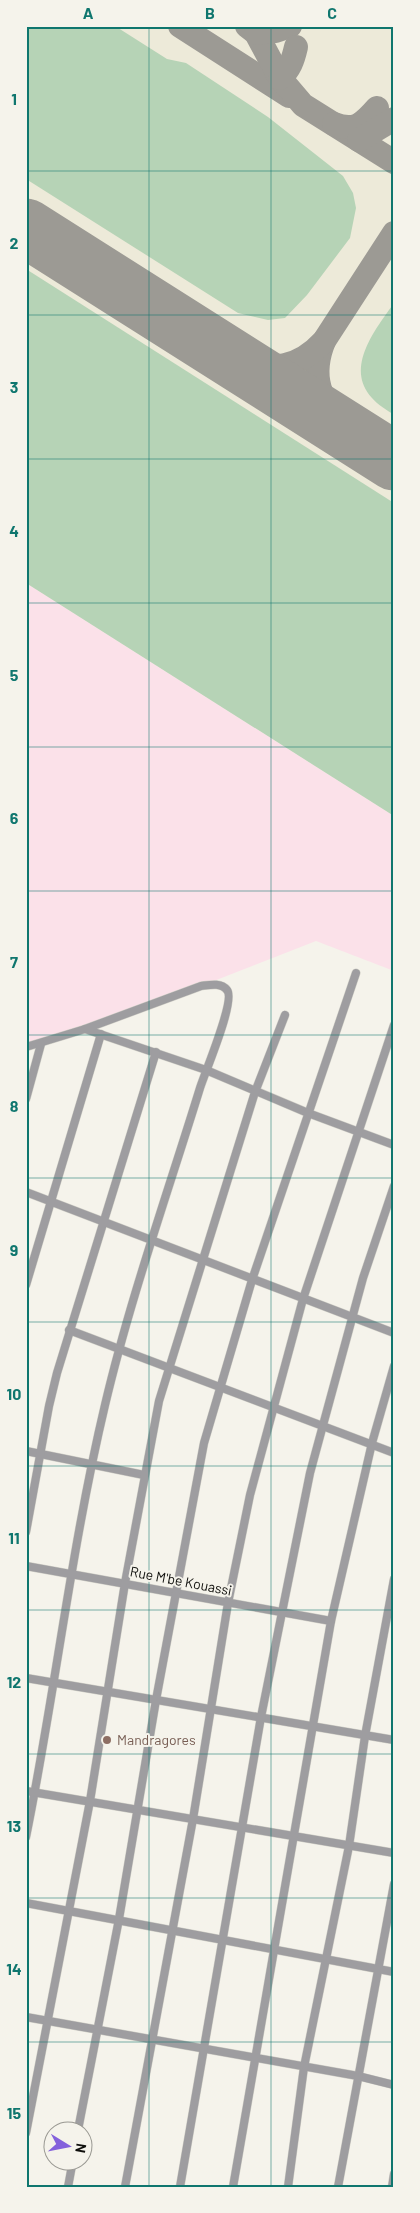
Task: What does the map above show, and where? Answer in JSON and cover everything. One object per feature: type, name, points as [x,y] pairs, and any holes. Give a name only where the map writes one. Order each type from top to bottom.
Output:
[{"type":"street","points":[[80,2120],[119,1919],[175,1592],[204,1443],[252,1280],[356,973]]},
{"type":"street","points":[[26,1046],[41,1044],[86,1029],[201,986],[219,985],[226,989],[230,995],[153,1240],[105,1404],[70,1573],[26,1838]]},
{"type":"street","points":[[26,2132],[67,1910],[90,1801],[125,1583],[159,1401],[255,1092],[285,1015]]},
{"type":"street","points":[[125,2187],[150,2040],[192,1819],[228,1603],[250,1495],[304,1299],[394,1025]]},
{"type":"street","points":[[86,1029],[206,1070],[255,1092],[394,1145]]},
{"type":"street","points":[[26,1285],[101,1034]]},
{"type":"street","points":[[26,1099],[41,1044]]},
{"type":"street","points":[[26,1532],[49,1406],[69,1330],[156,1052]]},
{"type":"street","points":[[180,2187],[261,1717],[310,1473],[363,1278],[394,1186]]},
{"type":"street","points":[[26,1192],[394,1334]]},
{"type":"street","points":[[69,1330],[273,1408],[372,1443],[394,1453]]},
{"type":"street","points":[[233,2187],[331,1621],[372,1443],[394,1366]]},
{"type":"street","points":[[26,1451],[144,1475]]},
{"type":"street","name":"Rue M'be Kouassi","points":[[26,1566],[331,1621]]},
{"type":"street","points":[[288,2187],[304,2067],[349,1846],[365,1736],[394,1580]]},
{"type":"street","points":[[26,1678],[211,1708],[312,1728],[394,1740]]},
{"type":"street","points":[[26,1791],[394,1853]]},
{"type":"street","points":[[338,2187],[380,1969],[394,1884]]},
{"type":"street","points":[[26,1903],[394,1972]]},
{"type":"street","points":[[26,2017],[96,2031],[358,2076],[394,2085]]},
{"type":"street","points":[[68,2187],[71,2170]]},
{"type":"street","points":[[392,2187],[394,2174]]},
{"type":"shaded area","points":[[26,26],[394,26],[394,816],[26,583]]},
{"type":"shaded area","points":[[26,583],[394,816],[394,971],[316,941],[201,986],[26,1047]]},
{"type":"green space","points":[[26,26],[115,26],[167,59],[186,63],[268,117],[343,176],[353,193],[356,208],[350,238],[307,295],[285,318],[268,320],[238,313],[26,179]]},
{"type":"green space","points":[[26,269],[394,503],[394,816],[26,583]]},
{"type":"green space","points":[[394,303],[394,415],[372,398],[364,386],[361,374],[362,361],[372,336]]},
{"type":"taxiway","points":[[180,26],[289,96]]},
{"type":"taxiway","points":[[247,26],[256,33],[280,78],[303,105],[394,162]]},
{"type":"taxiway","points":[[256,33],[275,31],[290,26]]},
{"type":"taxiway","points":[[280,78],[291,64],[296,47]]},
{"type":"taxiway","points":[[334,124],[353,127],[363,122],[377,108]]},
{"type":"taxiway","points":[[359,140],[394,119]]},
{"type":"taxiway","points":[[237,361],[273,366],[284,365],[294,363],[314,351],[324,341],[394,233]]},
{"type":"taxiway","points":[[324,341],[318,366],[320,388],[329,408],[344,429]]},
{"type":"runway","points":[[26,228],[394,461]]},
{"type":"place","name":"Mandragores","points":[[107,1740]]}]
